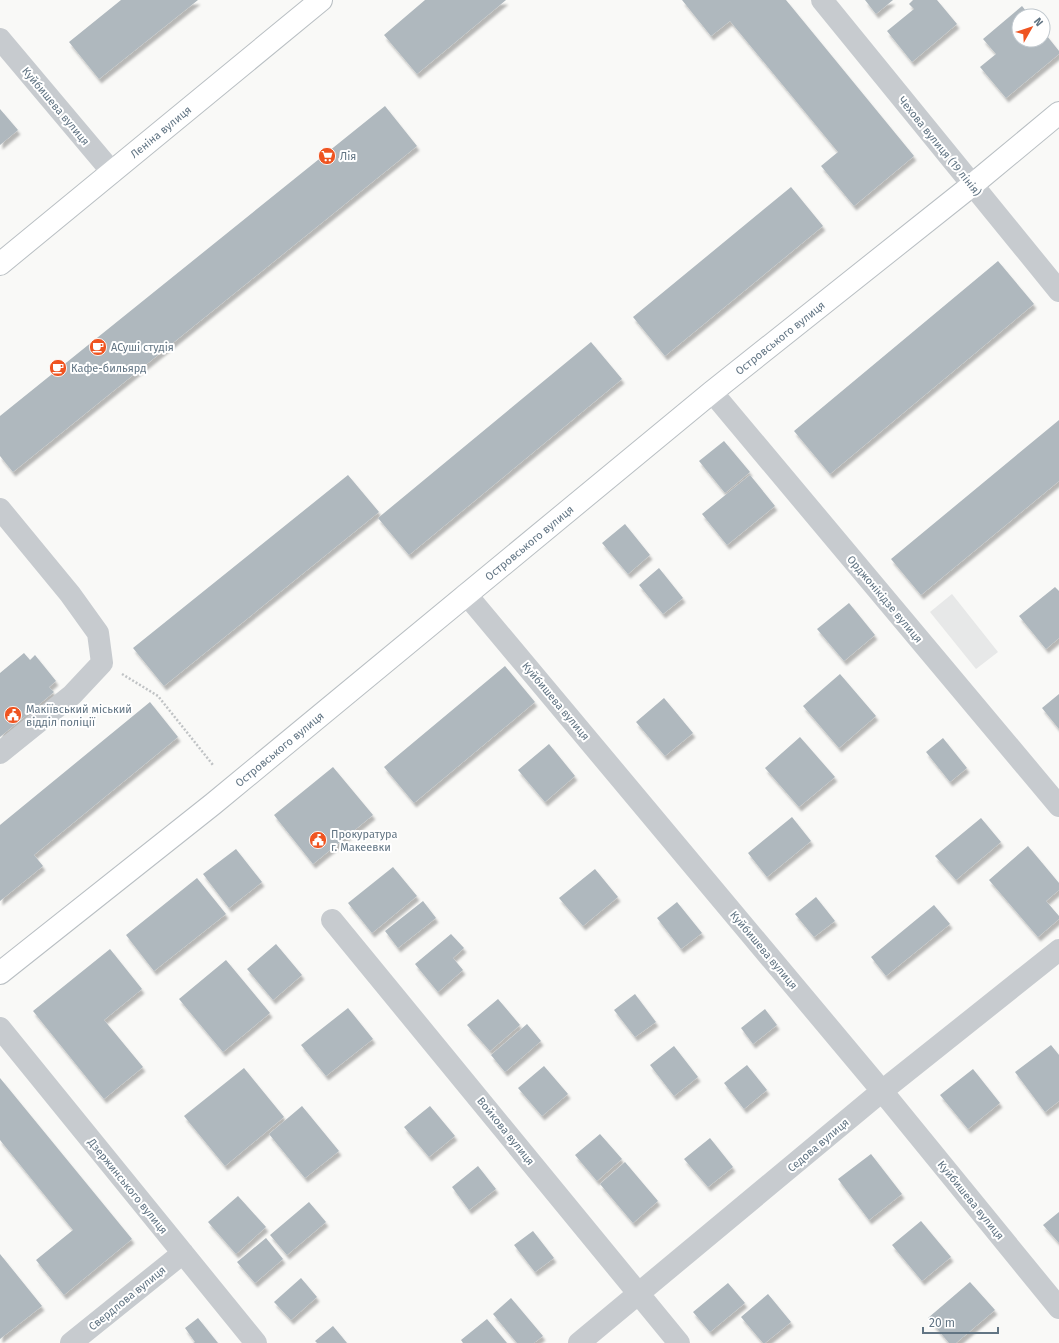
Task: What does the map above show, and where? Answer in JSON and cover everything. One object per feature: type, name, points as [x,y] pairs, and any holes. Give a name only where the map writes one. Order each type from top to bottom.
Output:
[{"type":"street","name":"Леніна вулиця","points":[[0,264],[321,0]]},
{"type":"street","name":"Чехова вулиця (19 лiнiя)","points":[[822,0],[971,186],[1059,291]]},
{"type":"street","name":"Куйбишева вулиця","points":[[0,40],[112,172]]},
{"type":"street","name":"Островського вулиця","points":[[0,973],[219,799],[712,392],[971,186],[1059,113]]},
{"type":"street","name":"Орджонікідзе вулиця","points":[[712,392],[1059,806]]},
{"type":"street","points":[[0,509],[70,594],[98,633],[102,663],[72,695],[0,754]]},
{"type":"street","name":"Куйбишева вулиця","points":[[466,594],[882,1091],[1059,1308]]},
{"type":"street","name":"Войкова вулиця","points":[[332,920],[679,1343]]},
{"type":"street","name":"Седова вулиця","points":[[579,1343],[882,1091],[1059,950]]},
{"type":"street","name":"Дзержинського вулиця","points":[[0,1028],[256,1343]]},
{"type":"street","name":"Свердлова вулиця","points":[[71,1343],[183,1253]]},
{"type":"path","points":[[102,663],[158,696],[213,765]]},
{"type":"shaded area","points":[[952,594],[998,652],[976,669],[930,612]]},
{"type":"building","points":[[121,0],[198,0],[99,79],[69,42]]},
{"type":"building","points":[[425,0],[506,0],[417,74],[384,35]]},
{"type":"building","points":[[682,0],[786,0],[914,156],[854,206],[821,166],[838,152],[730,21],[711,36]]},
{"type":"building","points":[[865,0],[893,0],[876,14]]},
{"type":"building","points":[[913,0],[937,0],[957,24],[912,62],[887,31],[914,9],[909,4]]},
{"type":"building","points":[[1011,15],[1011,48],[1051,48],[1051,41],[1059,51],[1059,54],[1006,98],[980,67],[996,54],[983,39]]},
{"type":"building","points":[[385,106],[417,146],[13,472],[0,456],[0,416]]},
{"type":"building","points":[[0,109],[18,130],[0,145]]},
{"type":"building","points":[[791,187],[823,226],[665,356],[633,317]]},
{"type":"building","points":[[998,261],[1034,304],[830,474],[794,431]]},
{"type":"building","points":[[591,342],[622,379],[409,555],[378,518]]},
{"type":"building","points":[[1059,420],[1059,481],[921,595],[891,559]]},
{"type":"building","points":[[724,441],[750,472],[725,493],[699,461]]},
{"type":"building","points":[[348,475],[379,512],[164,686],[133,648]]},
{"type":"building","points":[[750,475],[775,506],[727,545],[702,514]]},
{"type":"building","points":[[625,524],[650,555],[628,574],[602,543]]},
{"type":"building","points":[[659,568],[683,598],[663,614],[639,585]]},
{"type":"building","points":[[1055,587],[1059,591],[1059,638],[1046,649],[1019,616]]},
{"type":"building","points":[[849,603],[875,635],[844,661],[817,629]]},
{"type":"building","name":"Макіївський міський відділ поліції","points":[[24,653],[30,660],[35,655],[56,681],[49,687],[54,692],[0,737],[0,673]]},
{"type":"building","points":[[505,666],[535,702],[414,803],[384,767]]},
{"type":"building","points":[[840,674],[876,716],[839,748],[803,706]]},
{"type":"building","points":[[1059,694],[1059,729],[1042,708]]},
{"type":"building","points":[[664,698],[693,733],[665,756],[636,722]]},
{"type":"building","points":[[150,702],[178,737],[34,855],[43,866],[0,901],[0,825]]},
{"type":"building","points":[[800,737],[835,777],[799,807],[765,768]]},
{"type":"building","points":[[943,738],[967,768],[950,782],[926,752]]},
{"type":"building","points":[[549,744],[575,776],[545,802],[518,770]]},
{"type":"building","name":"Прокуратура г. Макеевки","points":[[333,767],[373,815],[313,864],[274,815]]},
{"type":"building","points":[[792,817],[811,841],[767,877],[748,853]]},
{"type":"building","points":[[981,818],[1001,842],[956,880],[935,856]]},
{"type":"building","points":[[1028,846],[1059,883],[1059,890],[1046,901],[1059,916],[1059,919],[1038,937],[989,880]]},
{"type":"building","points":[[236,849],[262,882],[229,908],[203,874]]},
{"type":"building","points":[[393,867],[417,896],[372,933],[348,903]]},
{"type":"building","points":[[595,869],[618,897],[583,926],[559,898]]},
{"type":"building","points":[[197,878],[226,914],[154,971],[126,935]]},
{"type":"building","points":[[816,897],[835,921],[814,937],[795,914]]},
{"type":"building","points":[[423,901],[436,918],[398,948],[385,931]]},
{"type":"building","points":[[677,902],[702,933],[681,949],[657,918]]},
{"type":"building","points":[[934,905],[950,924],[886,976],[871,957]]},
{"type":"building","points":[[451,934],[464,948],[453,958],[463,970],[438,992],[415,964]]},
{"type":"building","points":[[276,944],[302,975],[273,1000],[247,969]]},
{"type":"building","points":[[110,949],[142,989],[104,1020],[143,1067],[104,1099],[33,1011]]},
{"type":"building","points":[[226,960],[270,1013],[223,1052],[179,999]]},
{"type":"building","points":[[635,994],[656,1022],[635,1037],[614,1010]]},
{"type":"building","points":[[498,999],[520,1025],[490,1051],[467,1025]]},
{"type":"building","points":[[348,1008],[373,1039],[326,1076],[301,1045]]},
{"type":"building","points":[[765,1009],[777,1025],[753,1044],[741,1028]]},
{"type":"building","points":[[527,1024],[541,1041],[505,1072],[491,1055]]},
{"type":"building","points":[[1051,1045],[1059,1055],[1059,1101],[1045,1112],[1015,1072]]},
{"type":"building","points":[[674,1046],[698,1077],[674,1096],[650,1065]]},
{"type":"building","points":[[747,1065],[767,1090],[744,1109],[724,1083]]},
{"type":"building","points":[[544,1066],[568,1094],[542,1116],[518,1088]]},
{"type":"building","points":[[244,1068],[284,1117],[225,1166],[184,1116]]},
{"type":"building","points":[[973,1069],[1000,1103],[968,1129],[940,1095]]},
{"type":"building","points":[[0,1078],[132,1239],[64,1295],[36,1260],[73,1230],[0,1140]]},
{"type":"building","points":[[302,1106],[339,1151],[305,1178],[269,1134]]},
{"type":"building","points":[[430,1106],[455,1136],[429,1157],[404,1127]]},
{"type":"building","points":[[600,1134],[622,1159],[597,1181],[575,1155]]},
{"type":"building","points":[[710,1138],[733,1167],[708,1187],[684,1159]]},
{"type":"building","points":[[871,1154],[902,1194],[869,1220],[838,1179]]},
{"type":"building","points":[[625,1162],[658,1201],[633,1223],[600,1184]]},
{"type":"building","points":[[478,1166],[496,1189],[469,1210],[452,1187]]},
{"type":"building","points":[[238,1196],[266,1227],[236,1254],[208,1222]]},
{"type":"building","points":[[309,1202],[326,1222],[287,1255],[270,1235]]},
{"type":"building","points":[[1059,1212],[1059,1243],[1043,1225]]},
{"type":"building","points":[[921,1221],[951,1257],[922,1281],[892,1245]]},
{"type":"building","points":[[533,1231],[554,1258],[535,1272],[514,1245]]},
{"type":"building","points":[[266,1238],[283,1259],[255,1283],[237,1262]]},
{"type":"building","points":[[0,1254],[42,1306],[0,1339]]},
{"type":"building","points":[[301,1278],[317,1297],[291,1320],[274,1302]]},
{"type":"building","points":[[970,1282],[995,1310],[956,1343],[949,1343],[928,1318]]},
{"type":"building","points":[[728,1283],[745,1303],[710,1332],[693,1312]]},
{"type":"building","points":[[768,1294],[791,1322],[763,1343],[741,1317]]},
{"type":"building","points":[[511,1298],[543,1336],[534,1343],[517,1343],[493,1314]]},
{"type":"building","points":[[198,1318],[218,1343],[193,1343],[195,1342],[185,1328]]},
{"type":"building","points":[[487,1319],[507,1343],[463,1343],[461,1340]]},
{"type":"building","points":[[333,1326],[347,1343],[317,1343],[315,1341]]},
{"type":"place","name":"Лія","points":[[327,156]]},
{"type":"place","name":"АСуші студія","points":[[98,347]]},
{"type":"place","name":"Кафе-бильярд","points":[[58,368]]},
{"type":"place","name":"Макіївський міський відділ поліції","points":[[13,715]]},
{"type":"place","name":"Прокуратура г. Макеевки","points":[[318,840]]}]
